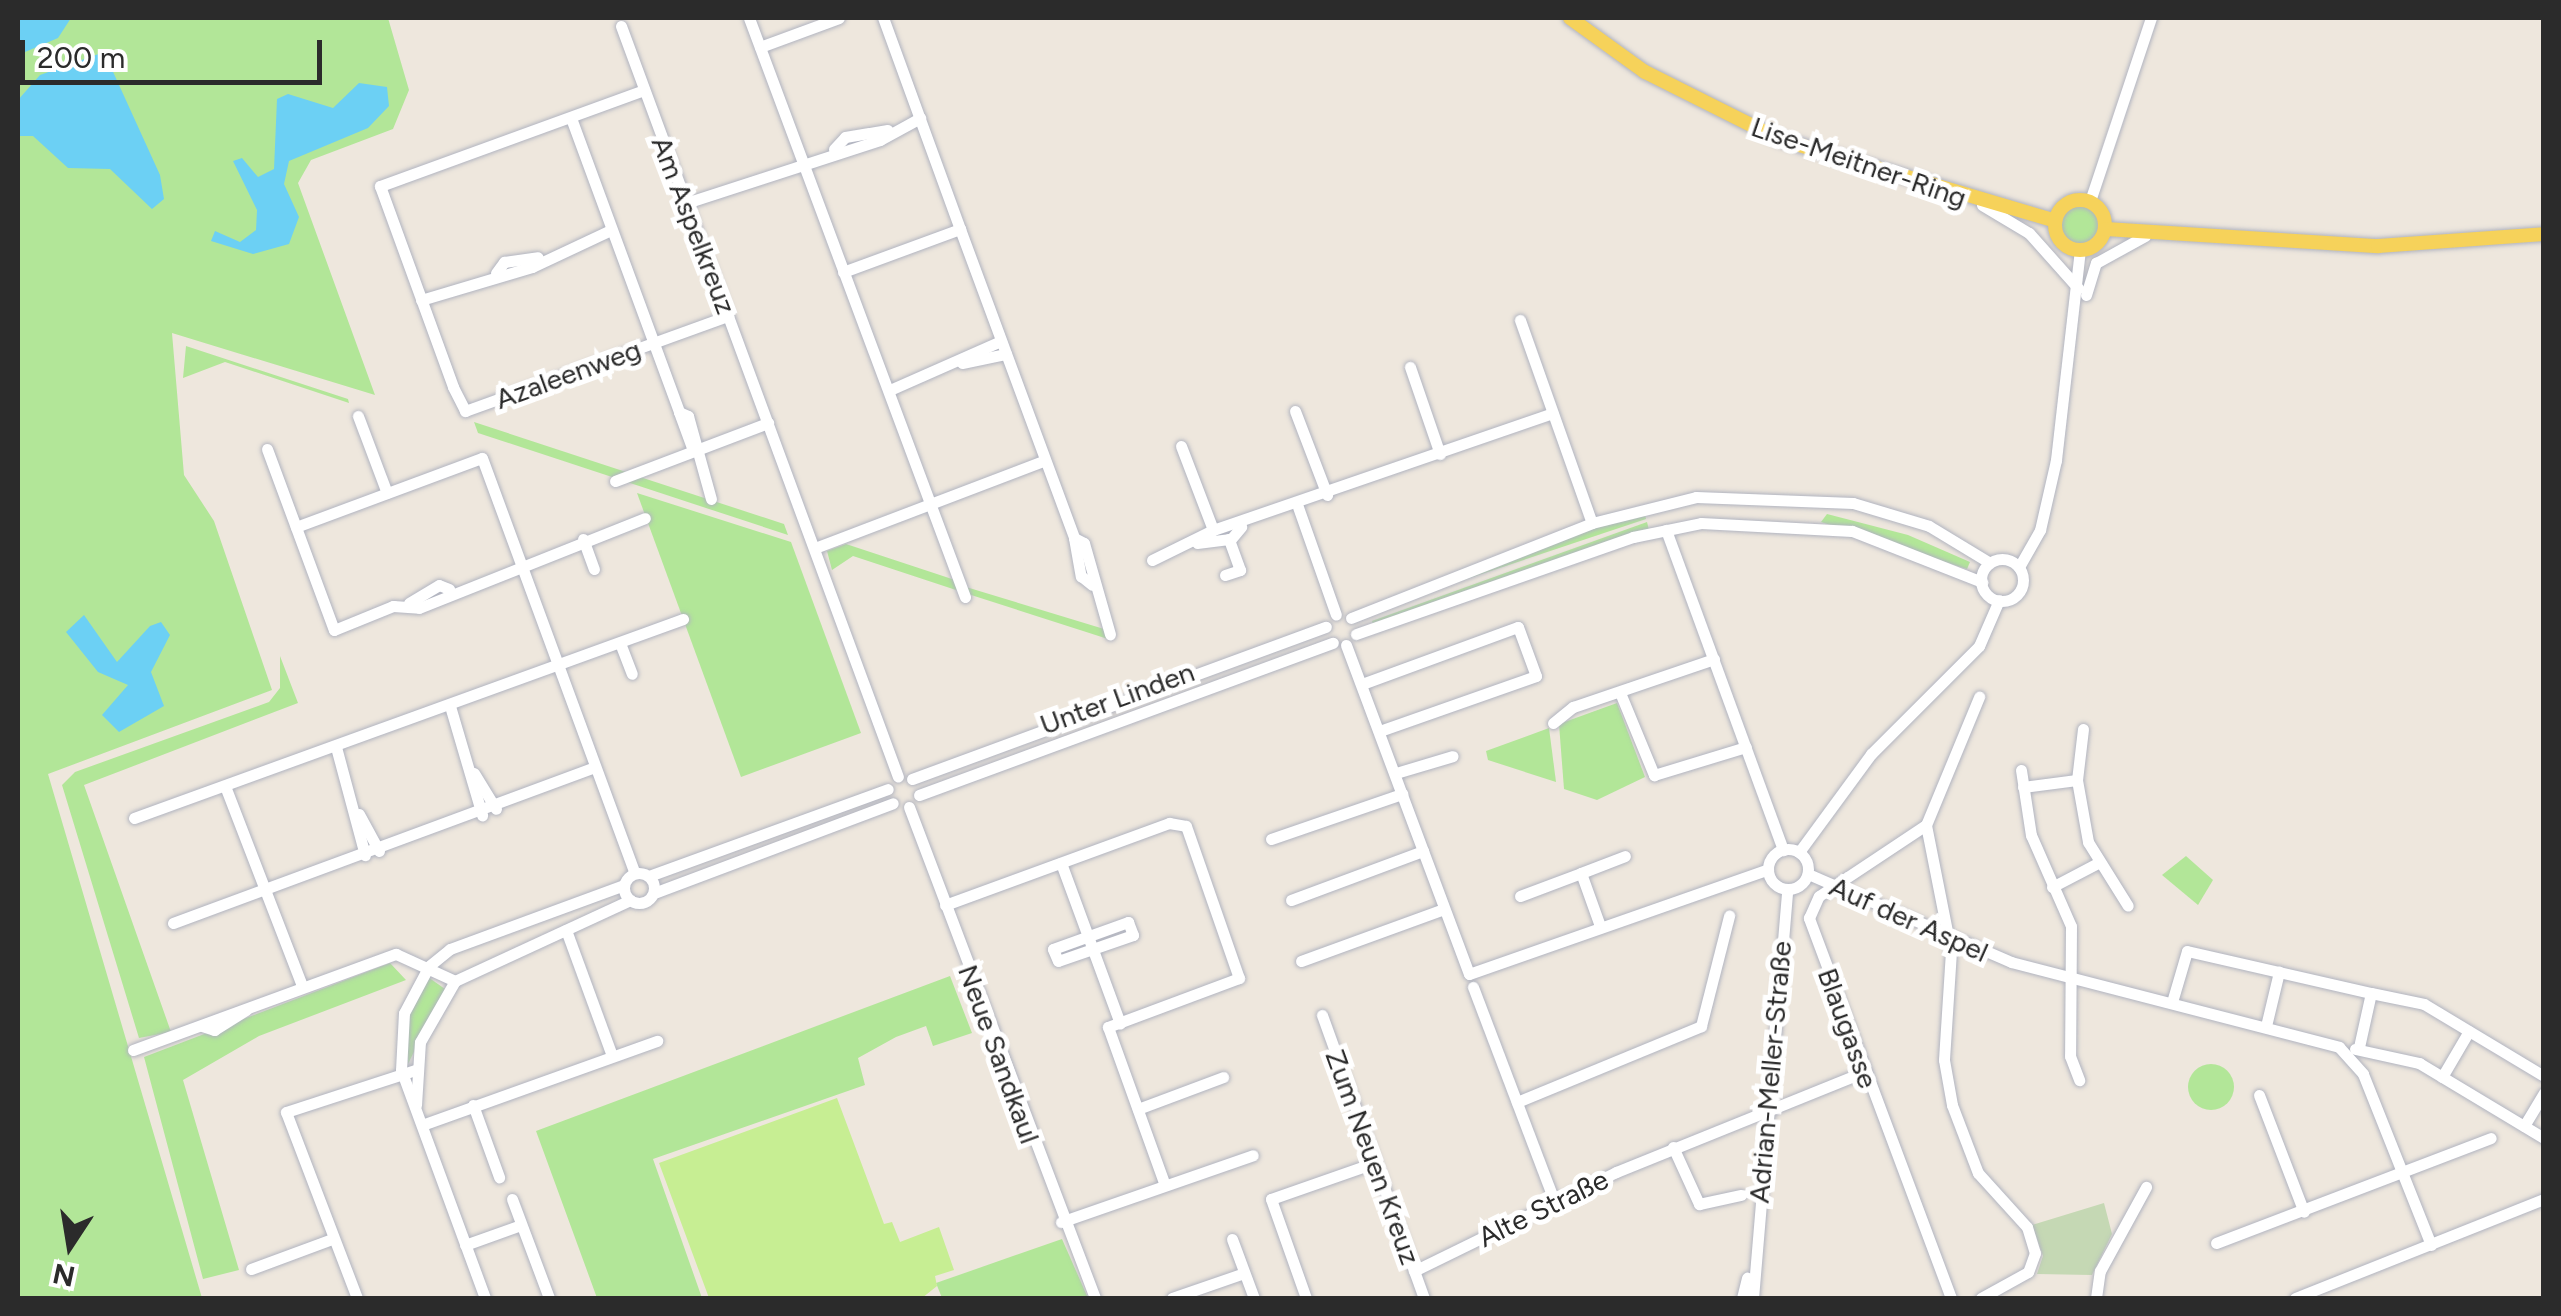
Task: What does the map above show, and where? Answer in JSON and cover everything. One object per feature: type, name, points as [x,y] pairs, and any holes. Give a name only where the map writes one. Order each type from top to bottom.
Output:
[{"type":"main road","name":"Lise-Meitner-Ring","points":[[1570,18],[1645,72],[1779,139],[1982,205],[2055,221]]},
{"type":"main road","points":[[2106,229],[2090,201],[2072,200],[2055,221],[2058,238],[2080,250],[2106,229],[2162,236],[2378,246],[2544,234]]},
{"type":"street","points":[[749,18],[864,331],[892,388],[964,597]]},
{"type":"street","points":[[760,47],[840,18]]},
{"type":"street","points":[[883,18],[1074,538],[1084,543],[1092,585],[1110,634]]},
{"type":"street","points":[[2090,201],[2151,18]]},
{"type":"street","name":"Am Aspelkreuz","points":[[621,26],[898,777]]},
{"type":"street","points":[[644,90],[571,118],[679,412],[688,416],[692,449],[711,499]]},
{"type":"street","name":"Azaleenweg","points":[[571,118],[380,186],[465,411],[728,316]]},
{"type":"street","points":[[686,203],[920,118]]},
{"type":"street","points":[[1982,205],[2029,233],[2073,275],[2080,303]]},
{"type":"street","points":[[843,272],[960,229]]},
{"type":"street","points":[[421,300],[496,273],[532,268],[538,257],[611,230]]},
{"type":"street","points":[[1799,852],[1870,754],[1979,646],[1999,600],[2020,590],[2019,568],[2043,523],[2080,303],[2090,272],[2114,246],[2162,236]]},
{"type":"street","points":[[2080,250],[2080,303]]},
{"type":"street","points":[[1520,320],[1592,523]]},
{"type":"street","points":[[892,388],[1003,348]]},
{"type":"street","points":[[1410,367],[1440,454]]},
{"type":"street","points":[[1295,410],[1327,495]]},
{"type":"street","points":[[1197,543],[1212,530],[1242,527],[1552,413]]},
{"type":"street","points":[[358,416],[386,494]]},
{"type":"street","points":[[615,481],[692,449],[768,424]]},
{"type":"street","points":[[1181,446],[1212,530]]},
{"type":"street","points":[[267,449],[334,630],[409,603],[419,608],[449,588],[646,518]]},
{"type":"street","points":[[296,526],[482,458],[635,873]]},
{"type":"street","points":[[814,548],[1045,460]]},
{"type":"street","points":[[1336,615],[1351,618],[1592,523],[1746,494],[1883,511],[1960,540],[1990,563],[2019,568]]},
{"type":"street","points":[[1746,494],[1758,520]]},
{"type":"street","points":[[1298,507],[1336,615]]},
{"type":"street","points":[[1339,644],[1356,634],[1666,530],[1758,520],[1882,539],[1982,582],[1999,600]]},
{"type":"street","points":[[1152,560],[1197,543],[1229,539],[1242,527]]},
{"type":"street","points":[[1666,530],[1783,850]]},
{"type":"street","points":[[1225,575],[1246,568],[1229,539]]},
{"type":"street","points":[[583,540],[594,568]]},
{"type":"street","points":[[1982,582],[1990,563]]},
{"type":"street","points":[[1336,615],[1326,627],[1362,684],[1468,974],[1768,870],[1783,850]]},
{"type":"street","points":[[1351,618],[1356,634]]},
{"type":"street","points":[[134,818],[683,620]]},
{"type":"street","name":"Unter Linden","points":[[912,778],[1326,627]]},
{"type":"street","points":[[1362,684],[1518,627],[1536,676],[1380,731]]},
{"type":"street","points":[[620,643],[632,674]]},
{"type":"street","name":"Unter Linden","points":[[919,795],[1339,644]]},
{"type":"street","points":[[1553,724],[1573,707],[1621,696],[1714,659]]},
{"type":"street","points":[[1621,696],[1654,775],[1746,747]]},
{"type":"street","points":[[1979,697],[1926,825],[1948,938],[1952,1105],[1978,1172],[2024,1222],[2035,1253],[2028,1272],[1981,1298]]},
{"type":"street","points":[[450,706],[474,773],[482,815]]},
{"type":"street","points":[[2084,728],[2077,780],[2098,863],[2128,906]]},
{"type":"street","points":[[336,747],[359,814],[380,851]]},
{"type":"street","points":[[1396,773],[1453,756]]},
{"type":"street","points":[[174,923],[266,887],[482,815],[594,768]]},
{"type":"street","points":[[2021,770],[2052,887],[2071,926],[2070,1056],[2079,1080]]},
{"type":"street","points":[[474,773],[496,809]]},
{"type":"street","points":[[416,1109],[415,1070],[428,1019],[455,981],[630,900],[893,804],[909,806],[919,795],[912,778],[898,777],[888,789],[649,876],[635,873]]},
{"type":"street","points":[[2024,788],[2077,780]]},
{"type":"street","points":[[225,786],[302,986]]},
{"type":"street","points":[[888,789],[893,804]]},
{"type":"street","points":[[1272,839],[1402,794]]},
{"type":"street","name":"Neue Sandkaul","points":[[909,806],[1061,1222],[1095,1298]]},
{"type":"street","points":[[359,814],[365,856]]},
{"type":"street","points":[[945,905],[1168,823],[1186,826],[1239,978],[1108,1028],[1165,1185]]},
{"type":"street","name":"Blaugasse","points":[[1926,825],[1834,885],[1812,904],[1810,925],[1951,1298]]},
{"type":"street","points":[[1291,900],[1423,850]]},
{"type":"street","points":[[1783,850],[1799,852]]},
{"type":"street","points":[[1768,870],[1787,890],[1808,874],[1799,852]]},
{"type":"street","points":[[1520,896],[1625,856]]},
{"type":"street","points":[[1060,863],[1120,1023]]},
{"type":"street","points":[[2052,887],[2098,863]]},
{"type":"street","points":[[485,1298],[400,1070],[404,1013],[429,966],[468,938],[624,885],[635,873]]},
{"type":"street","points":[[1582,873],[1600,926]]},
{"type":"street","name":"Auf der Aspel","points":[[1808,874],[1948,938],[2070,976],[2266,1026],[2346,1054]]},
{"type":"street","points":[[649,876],[654,893]]},
{"type":"street","points":[[624,885],[630,900]]},
{"type":"street","name":"Adrian-Meller-Straße","points":[[1753,1298],[1753,1255],[1787,890]]},
{"type":"street","points":[[1302,961],[1444,909]]},
{"type":"street","points":[[1517,1102],[1700,1026],[1728,916]]},
{"type":"street","points":[[566,930],[612,1056]]},
{"type":"street","points":[[2172,1002],[2187,951],[2424,1004],[2544,1076]]},
{"type":"street","points":[[133,1050],[396,954],[455,981]]},
{"type":"street","points":[[2266,1026],[2279,972]]},
{"type":"street","points":[[1473,987],[1555,1203]]},
{"type":"street","points":[[2360,1047],[2371,993]]},
{"type":"street","name":"Zum Neuen Kreuz","points":[[1322,1016],[1424,1298]]},
{"type":"street","points":[[2442,1077],[2469,1031]]},
{"type":"street","points":[[422,1125],[658,1041]]},
{"type":"street","points":[[2431,1245],[2346,1054],[2360,1047],[2442,1077],[2544,1138]]},
{"type":"street","points":[[357,1298],[286,1112],[400,1070],[415,1070]]},
{"type":"street","name":"Alte Straße","points":[[1414,1271],[1672,1147],[1863,1072]]},
{"type":"street","points":[[1138,1109],[1223,1077]]},
{"type":"street","points":[[2524,1126],[2544,1094]]},
{"type":"street","points":[[2259,1096],[2304,1212]]},
{"type":"street","points":[[473,1105],[499,1177]]},
{"type":"street","points":[[2216,1243],[2403,1176],[2490,1138]]},
{"type":"street","points":[[1672,1147],[1703,1206],[1741,1195]]},
{"type":"street","points":[[1061,1222],[1253,1155]]},
{"type":"street","points":[[1306,1298],[1271,1199],[1374,1163]]},
{"type":"street","points":[[2096,1298],[2100,1271],[2146,1188]]},
{"type":"street","points":[[2295,1298],[2544,1198]]},
{"type":"street","points":[[512,1199],[549,1298]]},
{"type":"street","points":[[466,1245],[520,1224]]},
{"type":"street","points":[[251,1269],[332,1239]]},
{"type":"street","points":[[1232,1239],[1254,1298]]},
{"type":"street","name":"Adrian-Meller-Straße","points":[[1742,1298],[1753,1255]]},
{"type":"street","points":[[1172,1298],[1244,1272]]},
{"type":"green space","points":[[18,18],[388,18],[409,90],[393,129],[311,160],[298,183],[375,395],[172,333],[184,475],[214,521],[272,690],[48,774],[202,1298],[18,1298]]},
{"type":"green space","points":[[2080,204],[2094,210],[2100,224],[2094,238],[2080,244],[2066,238],[2060,224],[2066,210]]},
{"type":"green space","points":[[186,346],[348,399],[349,403],[225,362],[183,378]]},
{"type":"green space","points":[[474,422],[626,472],[612,477],[478,433]]},
{"type":"green space","points":[[637,476],[784,524],[788,535],[624,481]]},
{"type":"green space","points":[[637,493],[791,542],[861,733],[741,777]]},
{"type":"green space","points":[[1644,511],[1646,519],[1368,612],[1614,520]]},
{"type":"green space","points":[[1827,514],[1908,535],[1970,562],[1967,569],[1821,522]]},
{"type":"green space","points":[[1647,522],[1649,530],[1374,627],[1372,621]]},
{"type":"green space","points":[[846,544],[955,580],[959,591],[853,556],[832,570],[827,551]]},
{"type":"green space","points":[[966,587],[1104,629],[1108,639],[968,594]]},
{"type":"green space","points":[[280,656],[298,703],[84,785],[171,1032],[139,1038],[62,785],[75,772],[269,702],[280,688]]},
{"type":"green space","points":[[1617,703],[1645,777],[1597,800],[1564,789],[1559,724]]},
{"type":"green space","points":[[1549,728],[1556,782],[1488,760],[1486,751]]},
{"type":"green space","points":[[2186,856],[2213,880],[2198,905],[2162,875]]},
{"type":"green space","points":[[390,963],[406,980],[259,1036],[183,1080],[239,1270],[203,1279],[144,1057]]},
{"type":"green space","points":[[950,976],[972,1033],[933,1046],[926,1026],[896,1037],[858,1058],[865,1085],[653,1159],[702,1298],[597,1298],[536,1131]]},
{"type":"green space","points":[[428,977],[445,989],[408,1064],[406,1019]]},
{"type":"green space","points":[[2211,1064],[2227,1071],[2234,1087],[2227,1103],[2211,1110],[2195,1103],[2188,1087],[2195,1071]]},
{"type":"green space","points":[[837,1098],[884,1224],[892,1222],[900,1242],[939,1227],[954,1270],[935,1276],[937,1286],[922,1298],[709,1298],[659,1163]]},
{"type":"green space","points":[[2104,1203],[2112,1234],[2092,1275],[2037,1274],[2043,1256],[2032,1225]]},
{"type":"green space","points":[[1062,1239],[1088,1298],[942,1298],[936,1283]]},
{"type":"water","points":[[18,18],[71,18],[58,38],[18,55]]},
{"type":"water","points":[[104,52],[160,175],[164,199],[152,209],[110,169],[68,168],[33,136],[18,136],[18,100],[40,75]]},
{"type":"water","points":[[359,83],[387,87],[389,106],[368,128],[289,161],[284,184],[299,217],[289,244],[253,254],[211,241],[215,231],[240,242],[256,230],[257,210],[233,161],[242,158],[258,177],[274,169],[277,99],[288,94],[333,108]]},
{"type":"water","points":[[84,615],[117,662],[150,626],[161,622],[170,635],[151,672],[164,706],[119,732],[102,715],[128,685],[98,672],[66,632]]}]
